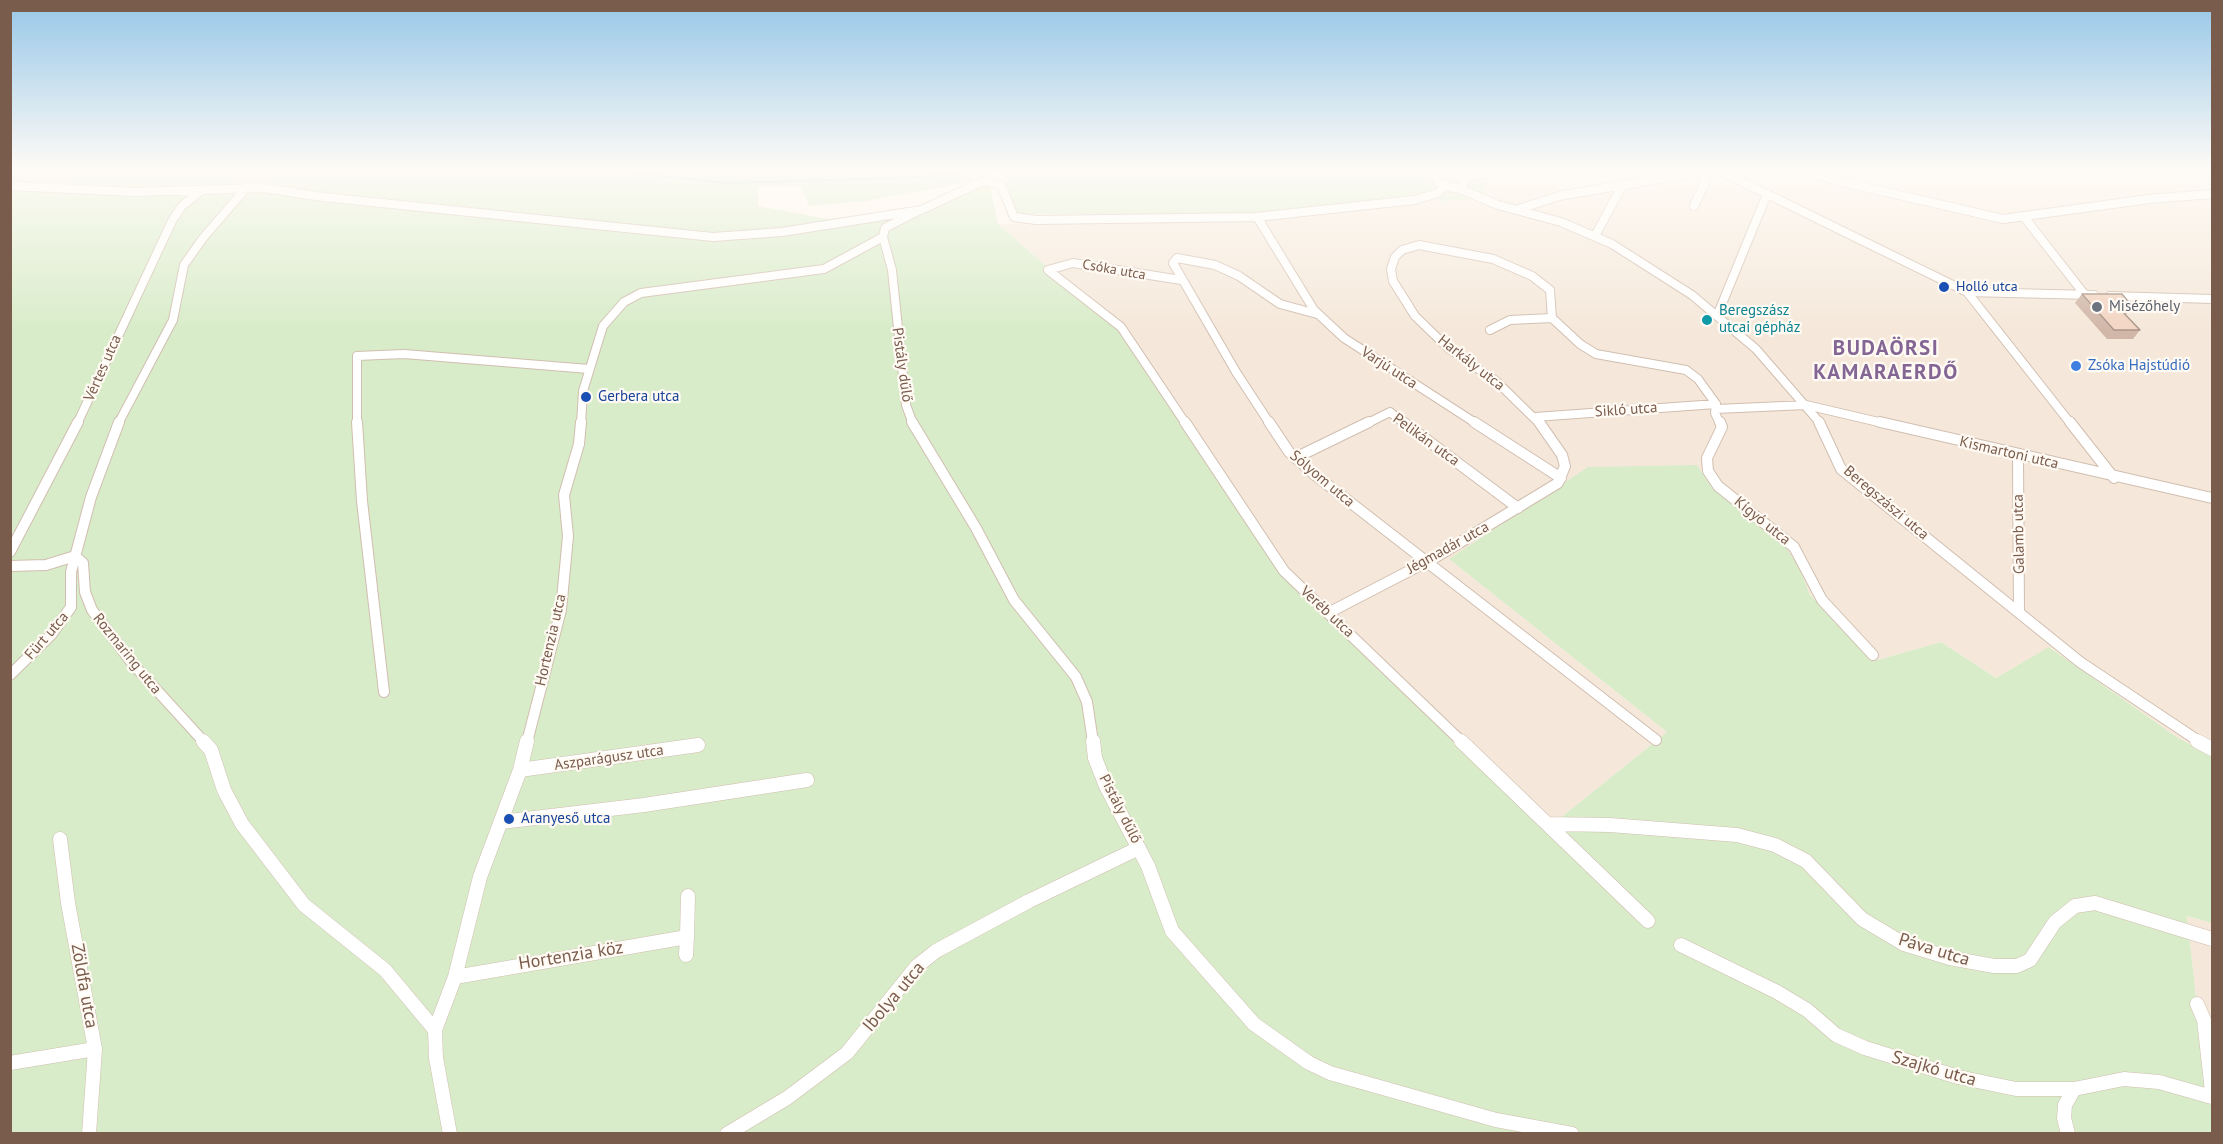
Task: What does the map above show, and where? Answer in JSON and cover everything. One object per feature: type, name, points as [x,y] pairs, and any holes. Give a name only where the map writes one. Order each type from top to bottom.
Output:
[{"type":"street","name":"Vértes utca","points":[[10,552],[84,411],[171,223]]},
{"type":"street","points":[[11,567],[46,566],[75,556],[85,517],[118,424],[173,320],[184,265],[216,223]]},
{"type":"street","points":[[575,223],[698,237],[782,232],[831,223]]},
{"type":"street","name":"Varjú utca","points":[[1261,223],[1317,314],[1344,338],[1561,477]]},
{"type":"street","name":"Beregszászi utca","points":[[1564,223],[1595,236],[1646,264],[1717,316],[1756,350],[1806,405],[1821,424],[1841,469],[2080,662],[2183,733],[2212,749]]},
{"type":"street","points":[[1595,236],[1602,223]]},
{"type":"street","points":[[1717,316],[1755,223]]},
{"type":"street","points":[[1827,223],[1967,292],[2212,299]]},
{"type":"street","points":[[2029,223],[2085,295]]},
{"type":"street","name":"Hortenzia utca","points":[[435,1030],[455,976],[480,877],[520,770],[561,610],[568,536],[564,495],[579,444],[583,391],[606,322],[624,302],[648,291],[824,269],[883,237],[885,228],[891,224]]},
{"type":"street","name":"Pistály dűlő","points":[[883,237],[891,260],[906,405],[915,429],[976,528],[1014,600],[1076,677],[1087,702],[1095,758],[1106,786],[1139,848],[1172,931],[1254,1024],[1309,1063],[1330,1073],[1496,1120],[1572,1134]]},
{"type":"street","name":"Harkály utca","points":[[1535,417],[1496,381],[1448,348],[1415,316],[1393,281],[1391,269],[1395,257],[1402,250],[1419,245],[1493,259],[1532,276],[1550,290],[1552,318]]},
{"type":"street","points":[[1181,280],[1173,263],[1177,258],[1192,259],[1215,265],[1239,276],[1280,304],[1317,314]]},
{"type":"street","name":"Csóka utca","points":[[1048,270],[1073,262],[1181,280]]},
{"type":"street","name":"Veréb utca","points":[[1048,270],[1121,327],[1284,571],[1330,612],[1401,684],[1648,921]]},
{"type":"street","name":"Sólyom utca","points":[[1181,280],[1236,372],[1295,458],[1656,740]]},
{"type":"street","points":[[1967,292],[2114,478]]},
{"type":"street","points":[[1490,330],[1510,320],[1552,318],[1580,345],[1596,354],[1686,370],[1698,379],[1716,406],[1806,405]]},
{"type":"street","points":[[384,692],[357,445],[357,356],[404,354],[589,369]]},
{"type":"street","name":"Kismartoni utca","points":[[1806,405],[2114,478],[2212,498]]},
{"type":"street","name":"Sikló utca","points":[[1535,417],[1716,406]]},
{"type":"street","name":"Kígyó utca","points":[[1716,406],[1715,413],[1722,427],[1707,458],[1708,471],[1718,486],[1794,547],[1822,600],[1873,655]]},
{"type":"street","name":"Pelikán utca","points":[[1295,458],[1390,412],[1518,508]]},
{"type":"street","points":[[1535,417],[1562,456],[1565,466],[1561,477]]},
{"type":"street","name":"Galamb utca","points":[[2018,455],[2019,612]]},
{"type":"street","name":"Jégmadár utca","points":[[1330,612],[1436,557],[1558,483],[1561,477]]},
{"type":"street","name":"Fürt utca","points":[[10,675],[51,635],[71,607],[73,596],[71,572],[75,556]]},
{"type":"street","name":"Rozmaring utca","points":[[75,556],[83,563],[85,592],[92,610],[124,654],[211,750],[224,790],[242,824],[255,842],[304,905],[385,970],[435,1030]]},
{"type":"street","name":"Aszparágusz utca","points":[[520,770],[698,745]]},
{"type":"street","points":[[501,822],[644,805],[807,780]]},
{"type":"street","name":"Páva utca","points":[[1549,824],[1610,825],[1737,835],[1775,845],[1806,861],[1862,919],[1904,944],[1950,958],[1994,966],[2018,966],[2030,960],[2055,922],[2075,906],[2096,903],[2212,939]]},
{"type":"street","name":"Zöldfa utca","points":[[60,839],[68,903],[95,1049],[89,1134]]},
{"type":"street","name":"Ibolya utca","points":[[727,1134],[787,1098],[847,1053],[917,966],[936,951],[1139,848]]},
{"type":"street","points":[[686,955],[688,896]]},
{"type":"street","name":"Hortenzia köz","points":[[455,976],[687,937]]},
{"type":"street","name":"Szajkó utca","points":[[1681,945],[1776,992],[1807,1010],[1836,1035],[1865,1048],[1985,1084],[2016,1089],[2074,1089],[2124,1079],[2159,1082],[2212,1094]]},
{"type":"street","points":[[2197,1004],[2204,1020],[2212,1094]]},
{"type":"street","points":[[435,1030],[436,1058],[450,1134]]},
{"type":"street","points":[[10,1063],[95,1049]]},
{"type":"street","points":[[2068,1134],[2064,1118],[2065,1105],[2074,1089]]},
{"type":"shaded area","points":[[2212,223],[2212,756],[2178,738],[2050,647],[1996,678],[1941,642],[1874,661],[1810,595],[1799,567],[1786,548],[1712,488],[1697,465],[1449,559],[1667,732],[1548,828],[1285,571],[1052,271],[998,224]]},
{"type":"shaded area","points":[[2187,916],[2212,923],[2212,1099],[2207,1097]]},
{"type":"green space","points":[[10,223],[998,223],[1052,271],[1124,327],[1266,547],[1548,828],[1667,732],[1449,559],[1588,467],[1697,465],[1712,488],[1786,547],[1799,567],[1810,595],[1874,661],[1941,642],[1996,678],[2049,647],[2178,738],[2212,756],[2212,923],[2187,916],[2207,1096],[2212,1099],[2212,1133],[11,1133]]},
{"type":"building","points":[[2082,294],[2122,294],[2132,306],[2117,306],[2140,330],[2114,330]]},
{"type":"place","name":"Holló utca","points":[[1944,287]]},
{"type":"place","name":"Misézőhely","points":[[2097,307]]},
{"type":"place","name":"Beregszász utcai gépház","points":[[1707,320]]},
{"type":"place","name":"Zsóka Hajstúdió","points":[[2076,366]]},
{"type":"place","name":"Gerbera utca","points":[[586,397]]},
{"type":"place","name":"Aranyeső utca","points":[[509,819]]},
{"type":"district","name":"BUDAÖRSI KAMARAERDŐ","points":[[1886,361]]}]
